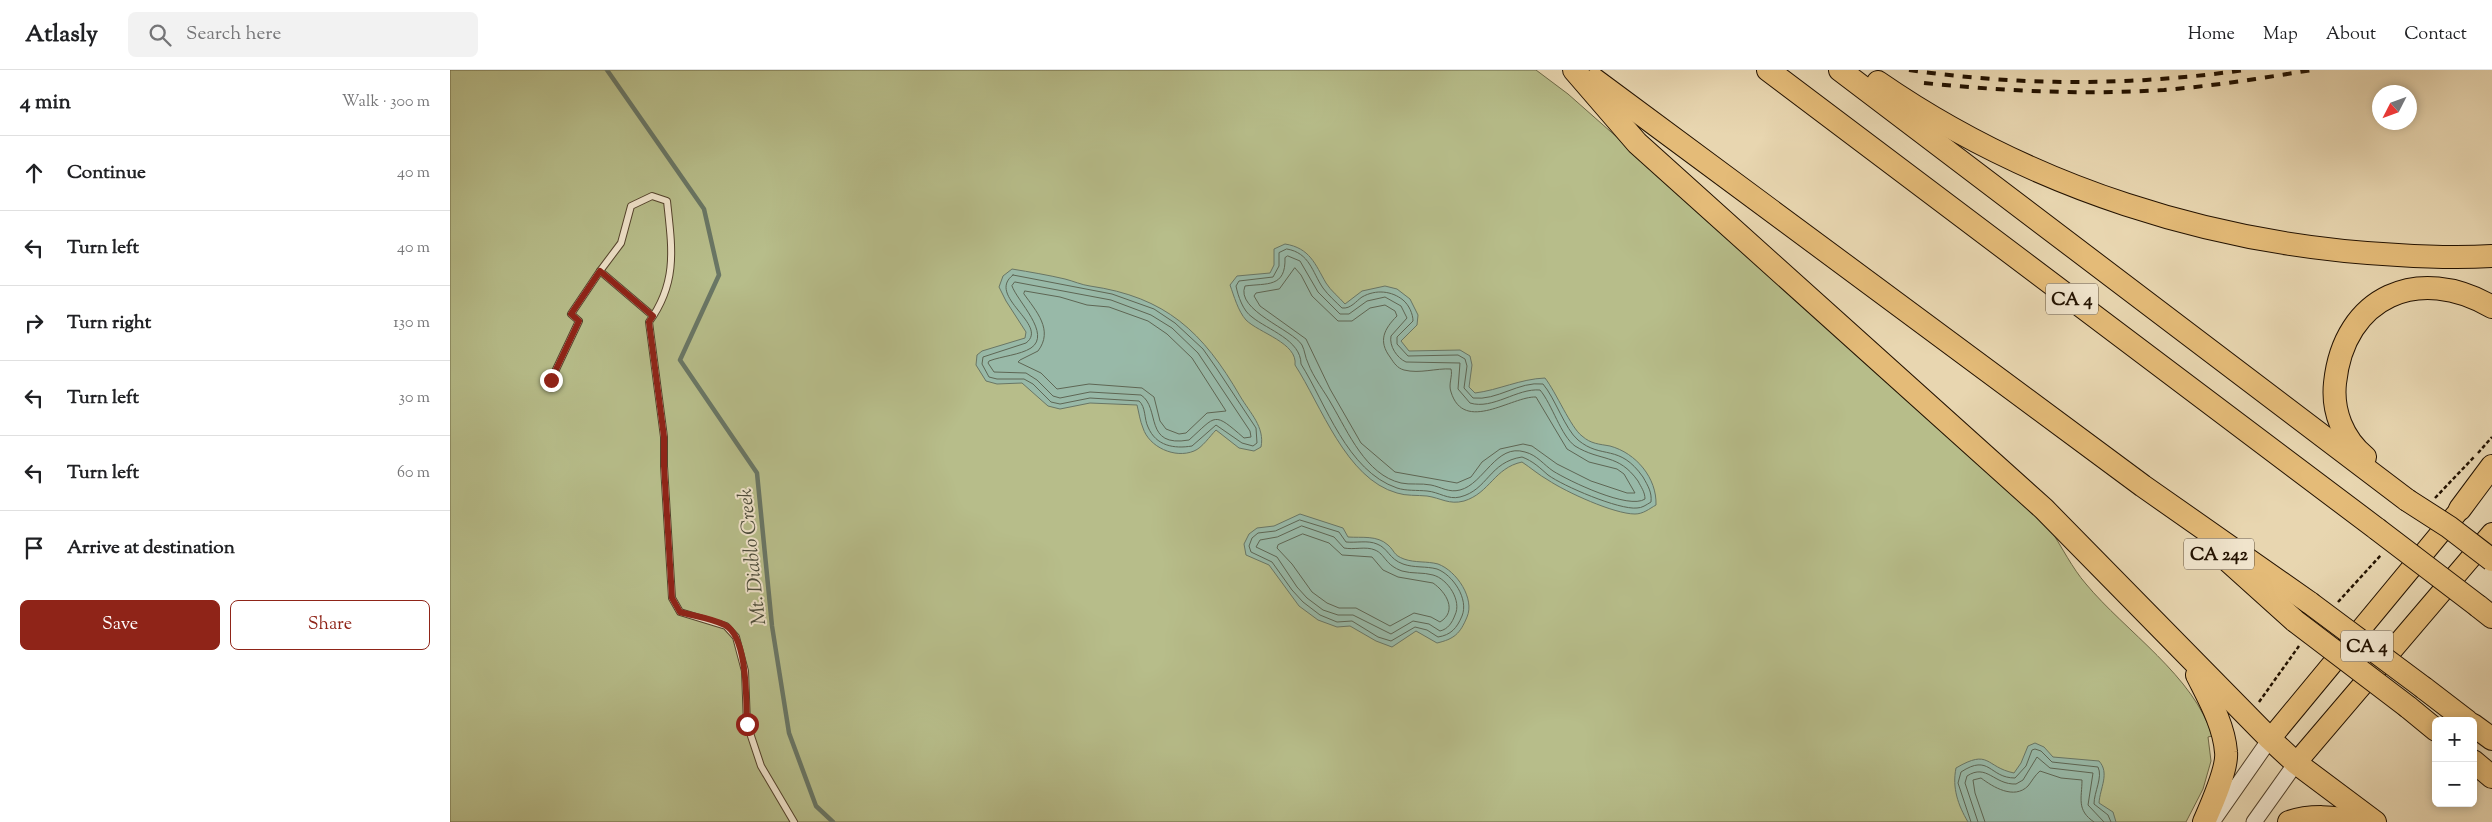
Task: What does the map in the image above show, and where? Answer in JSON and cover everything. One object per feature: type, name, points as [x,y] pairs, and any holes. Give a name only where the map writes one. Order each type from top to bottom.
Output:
[{"type":"highway","points":[[1574,70],[1637,143],[2044,509],[2270,739],[2296,763],[2375,822]]},
{"type":"highway","name":"CA 4","points":[[1582,70],[2143,486],[2310,603],[2462,717]]},
{"type":"highway","name":"CA 4","points":[[1768,70],[2485,612]]},
{"type":"highway","points":[[1840,70],[2418,498],[2454,518],[2492,560]]},
{"type":"highway","points":[[1862,70],[1941,122],[1987,146],[2090,191],[2148,212],[2266,241],[2323,249],[2431,257],[2492,256]]},
{"type":"highway","points":[[2418,498],[2356,450],[2341,426],[2334,396],[2341,350],[2364,314],[2382,300],[2403,290],[2450,289],[2472,296],[2492,307]]},
{"type":"highway","points":[[2454,518],[2492,466]]},
{"type":"highway","name":"CA 242","points":[[2143,486],[2300,631],[2408,707],[2432,727]]},
{"type":"highway","points":[[2189,658],[2216,714],[2227,753],[2215,797],[2204,822]]},
{"type":"highway","points":[[2477,728],[2492,739]]},
{"type":"highway","points":[[2474,762],[2492,777]]},
{"type":"highway","points":[[2289,822],[2302,817],[2345,818],[2357,822]]},
{"type":"main road","points":[[2270,739],[2454,518],[2492,478]]},
{"type":"main road","points":[[2296,763],[2492,533]]},
{"type":"street","points":[[2212,822],[2270,739]]},
{"type":"street","points":[[2254,822],[2296,763]]},
{"type":"lane","points":[[551,380],[579,321],[571,314],[620,243],[631,206],[652,196],[667,201],[671,238],[670,279],[660,306],[649,322],[664,437],[672,598],[680,612],[726,626],[736,637],[745,671],[747,724],[761,766],[794,822]]},
{"type":"lane","points":[[600,271],[653,316]]},
{"type":"path","points":[[2418,498],[2492,437]]},
{"type":"path","points":[[2336,605],[2387,549]]},
{"type":"path","points":[[2248,717],[2300,631]]},
{"type":"green space","points":[[450,70],[1536,70],[1568,94],[1636,154],[2050,529],[2081,578],[2102,602],[2175,674],[2191,694],[2203,714],[2212,736],[2208,737],[2211,761],[2203,789],[2186,822],[450,822]]},
{"type":"water","points":[[1285,244],[1300,249],[1311,258],[1328,286],[1345,304],[1362,291],[1385,286],[1397,289],[1410,299],[1418,315],[1417,325],[1401,341],[1409,351],[1460,350],[1470,356],[1472,365],[1469,387],[1475,393],[1527,380],[1545,378],[1573,426],[1585,439],[1619,449],[1628,454],[1643,468],[1653,485],[1656,505],[1646,511],[1635,514],[1590,502],[1545,478],[1522,462],[1505,469],[1473,497],[1459,502],[1449,502],[1427,496],[1400,494],[1379,485],[1363,473],[1337,439],[1295,365],[1294,357],[1290,351],[1276,339],[1246,320],[1236,303],[1230,285],[1237,276],[1270,273],[1274,265],[1274,249]]},
{"type":"water","points":[[1012,269],[1117,291],[1161,309],[1180,321],[1212,353],[1226,373],[1259,427],[1262,440],[1261,447],[1254,451],[1239,448],[1216,430],[1203,445],[1194,451],[1187,453],[1171,452],[1157,446],[1146,435],[1137,405],[1090,403],[1060,409],[1048,406],[1022,383],[997,384],[986,381],[976,365],[977,355],[982,351],[1025,338],[1026,332],[999,287],[1003,276]]},
{"type":"water","points":[[1300,514],[1343,528],[1348,537],[1369,538],[1384,542],[1398,556],[1404,559],[1434,563],[1445,568],[1463,586],[1469,602],[1469,610],[1462,628],[1448,640],[1437,643],[1416,631],[1392,647],[1376,641],[1350,626],[1337,627],[1318,620],[1299,606],[1269,565],[1246,555],[1244,544],[1249,534],[1257,528],[1274,526]]},
{"type":"water","points":[[2035,743],[2044,747],[2053,757],[2099,761],[2104,771],[2104,781],[2099,803],[2113,812],[2116,822],[1968,822],[1957,796],[1956,768],[1967,762],[1982,759],[2014,773],[2021,763],[2028,746]]},
{"type":"waterway","name":"Mt. Diablo Creek","points":[[607,70],[704,209],[719,275],[680,360],[757,473],[772,626],[789,733],[816,806],[833,822]]},
{"type":"railway","points":[[1909,70],[1993,79],[2076,82],[2160,79],[2244,70]]},
{"type":"railway","points":[[1924,83],[2044,91],[2164,90],[2257,79],[2312,70]]},
{"type":"route","points":[[551,380],[579,321],[571,314],[600,271],[653,316],[649,322],[664,437],[672,598],[680,612],[726,626],[736,637],[745,671],[747,724]]}]
